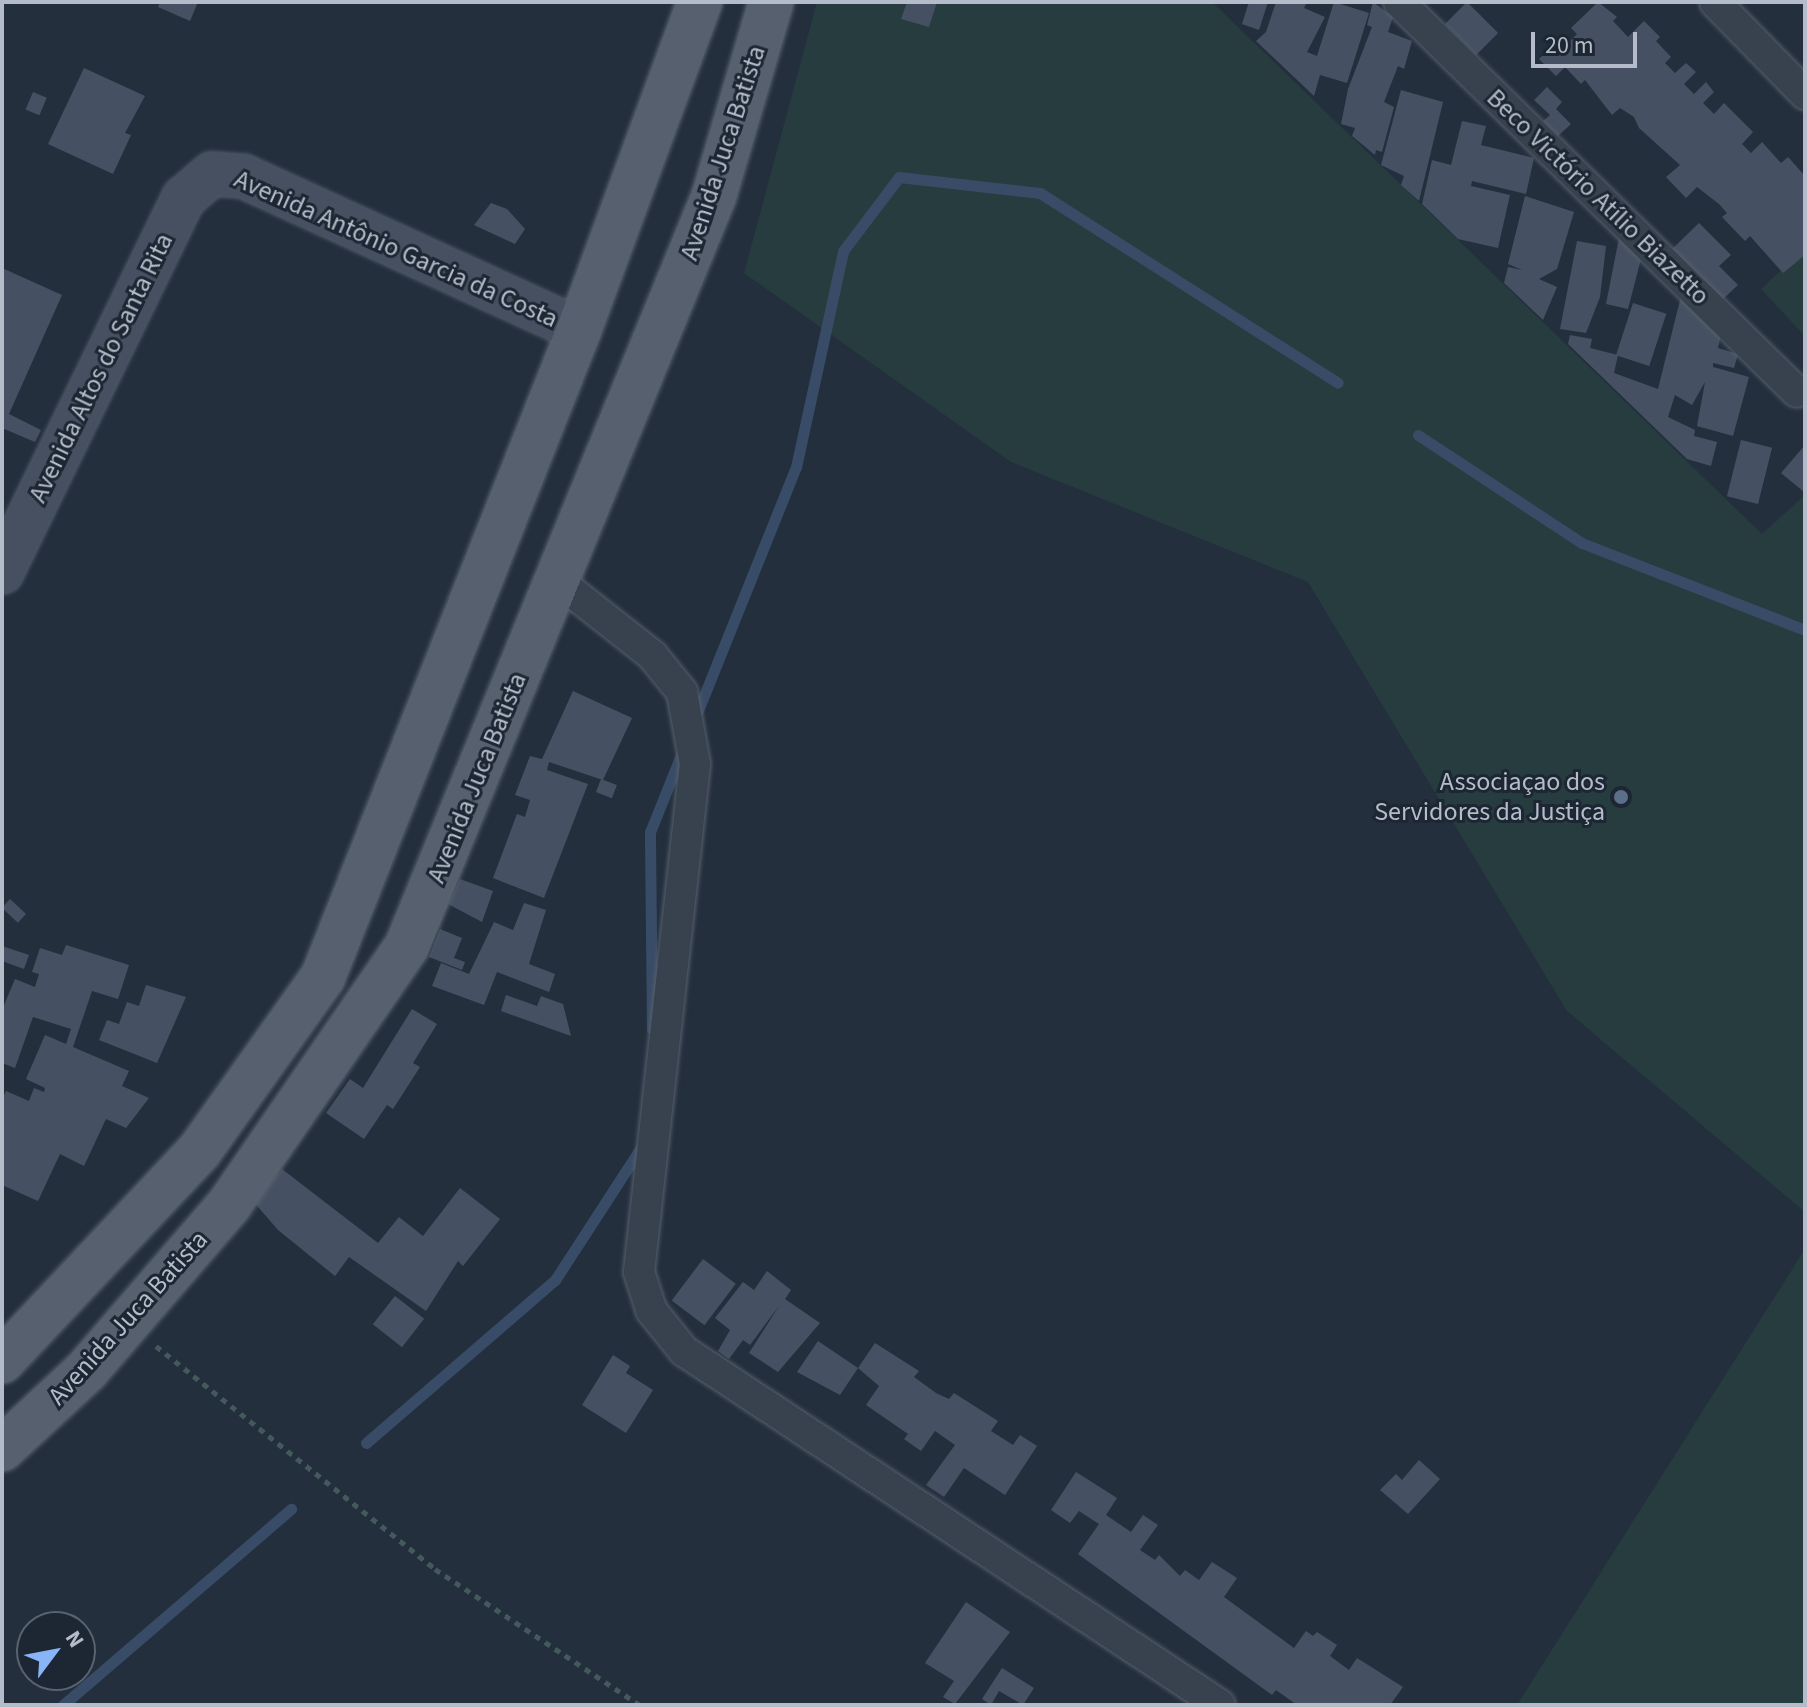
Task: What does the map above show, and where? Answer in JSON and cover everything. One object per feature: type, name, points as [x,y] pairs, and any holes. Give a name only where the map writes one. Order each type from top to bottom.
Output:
[{"type":"main road","points":[[2,1361],[26,1342],[200,1150],[323,977],[579,330],[700,2]]},
{"type":"main road","name":"Avenida Juca Batista","points":[[2,1449],[87,1370],[229,1205],[407,946],[714,196],[771,2]]},
{"type":"street","name":"Beco Victório Atílio Biazetto","points":[[1399,2],[1797,392]]},
{"type":"street","points":[[1715,2],[1805,94]]},
{"type":"street","name":"Avenida Antônio Garcia da Costa","points":[[212,174],[243,176],[579,330]]},
{"type":"street","name":"Avenida Altos do Santa Rita","points":[[2,572],[184,198],[212,174]]},
{"type":"street","points":[[558,581],[652,655],[682,692],[695,764],[639,1272],[651,1310],[684,1351],[1220,1705]]},
{"type":"path","points":[[127,1323],[435,1569],[640,1705]]},
{"type":"green space","name":"Associaçao dos Servidores da Justiça","points":[[817,2],[1212,2],[1762,534],[1805,495],[1805,1212],[1567,1011],[1308,582],[1011,462],[744,273]]},
{"type":"green space","points":[[1805,248],[1805,336],[1761,289]]},
{"type":"green space","points":[[1805,1249],[1805,1705],[1517,1705]]},
{"type":"building","points":[[160,2],[198,2],[190,21],[158,7]]},
{"type":"building","points":[[907,2],[937,2],[929,27],[901,19]]},
{"type":"building","points":[[1249,2],[1268,2],[1259,30],[1242,24]]},
{"type":"building","points":[[1276,2],[1307,2],[1304,8],[1325,17],[1307,52],[1317,56],[1334,2],[1369,13],[1347,83],[1320,75],[1314,96],[1256,41],[1266,32]]},
{"type":"building","points":[[1373,2],[1393,17],[1388,32],[1412,41],[1404,69],[1398,66],[1384,102],[1394,107],[1382,152],[1376,150],[1375,155],[1352,136],[1355,128],[1341,124],[1348,89],[1372,27],[1367,25]]},
{"type":"building","points":[[1467,2],[1498,33],[1476,55],[1445,24]]},
{"type":"building","points":[[1598,2],[1617,17],[1613,21],[1628,37],[1644,21],[1660,37],[1656,41],[1671,57],[1665,63],[1675,73],[1686,63],[1696,72],[1684,84],[1694,94],[1706,82],[1714,92],[1703,103],[1714,114],[1724,103],[1753,132],[1742,144],[1751,153],[1762,142],[1781,163],[1788,157],[1805,176],[1805,255],[1783,273],[1750,236],[1745,241],[1722,217],[1727,213],[1719,204],[1697,187],[1686,198],[1666,177],[1680,165],[1639,128],[1634,117],[1620,108],[1612,115],[1585,80],[1581,84],[1565,67],[1556,76],[1539,59],[1564,35],[1570,41],[1577,34],[1571,28]]},
{"type":"building","points":[[84,68],[145,96],[125,133],[131,135],[113,174],[48,144]]},
{"type":"building","points":[[1547,87],[1562,102],[1556,109],[1571,124],[1558,136],[1543,121],[1550,115],[1534,100]]},
{"type":"building","points":[[1401,90],[1443,102],[1419,201],[1401,185],[1404,176],[1381,165]]},
{"type":"building","points":[[33,92],[47,98],[39,115],[26,109]]},
{"type":"building","points":[[1462,121],[1486,126],[1481,145],[1534,158],[1526,194],[1472,181],[1471,186],[1510,195],[1498,248],[1458,239],[1422,204],[1432,160],[1451,165]]},
{"type":"building","points":[[1525,196],[1574,212],[1557,269],[1539,279],[1557,287],[1543,320],[1504,283],[1508,267],[1522,270],[1508,264]]},
{"type":"building","points":[[491,203],[507,209],[525,229],[515,244],[474,225]]},
{"type":"building","points":[[1699,223],[1731,255],[1719,266],[1738,285],[1723,299],[1672,249]]},
{"type":"building","points":[[1619,238],[1641,259],[1628,309],[1606,304]]},
{"type":"building","points":[[1577,241],[1606,246],[1600,297],[1586,333],[1560,329]]},
{"type":"building","points":[[2,268],[62,295],[9,414],[41,430],[35,442],[2,428]]},
{"type":"building","points":[[1681,296],[1721,335],[1718,348],[1738,354],[1734,368],[1713,363],[1713,367],[1749,377],[1733,436],[1697,426],[1705,382],[1692,405],[1675,395],[1668,417],[1695,430],[1694,436],[1717,442],[1711,466],[1687,459],[1568,344],[1570,335],[1592,339],[1590,348],[1618,355],[1614,373],[1658,389]]},
{"type":"building","points":[[1633,303],[1666,314],[1649,366],[1616,355]]},
{"type":"building","points":[[1741,440],[1772,448],[1758,504],[1727,496]]},
{"type":"building","points":[[1805,445],[1805,491],[1804,492],[1781,473]]},
{"type":"building","points":[[573,691],[632,718],[603,780],[549,762],[547,770],[588,784],[544,898],[493,878],[517,814],[525,817],[530,800],[515,795],[530,756],[542,759]]},
{"type":"building","points":[[601,779],[617,785],[612,798],[596,792]]},
{"type":"building","points":[[460,879],[493,891],[482,922],[448,904]]},
{"type":"building","points":[[10,899],[26,914],[18,923],[2,908]]},
{"type":"building","points":[[524,903],[546,910],[529,964],[555,974],[549,992],[497,972],[484,1005],[432,986],[441,963],[469,974],[494,922],[513,930]]},
{"type":"building","points":[[440,929],[462,938],[454,958],[465,962],[462,970],[429,957]]},
{"type":"building","points":[[66,945],[129,965],[118,999],[92,991],[73,1047],[129,1071],[122,1086],[149,1098],[126,1128],[106,1119],[84,1166],[60,1154],[38,1201],[2,1185],[2,1099],[6,1091],[29,1101],[34,1088],[44,1092],[45,1088],[26,1079],[45,1035],[66,1044],[71,1029],[33,1017],[15,1068],[2,1063],[2,1010],[15,979],[35,987],[39,974],[32,972],[40,948],[62,955]]},
{"type":"building","points":[[2,946],[29,955],[24,969],[2,961]]},
{"type":"building","points":[[146,985],[186,997],[157,1063],[99,1040],[107,1020],[119,1024],[127,1002],[139,1006]]},
{"type":"building","points":[[506,995],[537,1006],[541,996],[563,1004],[571,1036],[501,1011]]},
{"type":"building","points":[[412,1009],[437,1024],[413,1063],[420,1067],[393,1109],[387,1105],[364,1139],[326,1113],[350,1079],[363,1088]]},
{"type":"building","points":[[282,1169],[378,1243],[399,1217],[423,1236],[460,1188],[500,1219],[463,1266],[458,1261],[426,1311],[349,1257],[335,1276],[278,1230],[253,1201]]},
{"type":"building","points":[[703,1259],[736,1284],[704,1325],[672,1301]]},
{"type":"building","points":[[767,1271],[791,1290],[785,1299],[820,1323],[778,1372],[749,1353],[779,1306],[750,1345],[743,1340],[729,1359],[718,1351],[730,1330],[715,1318],[743,1282],[754,1290]]},
{"type":"building","points":[[395,1296],[424,1319],[402,1347],[373,1324]]},
{"type":"building","points":[[818,1341],[858,1368],[840,1395],[797,1372]]},
{"type":"building","points":[[875,1343],[919,1371],[914,1377],[936,1393],[949,1399],[954,1393],[998,1421],[991,1431],[1013,1445],[1020,1435],[1037,1446],[1005,1495],[964,1468],[944,1497],[926,1485],[955,1445],[935,1431],[921,1451],[904,1439],[908,1434],[866,1405],[879,1386],[858,1368]]},
{"type":"building","points":[[613,1355],[630,1366],[626,1373],[653,1390],[626,1433],[582,1405]]},
{"type":"building","points":[[1419,1460],[1440,1479],[1408,1514],[1380,1490],[1396,1474],[1402,1480]]},
{"type":"building","points":[[1076,1472],[1117,1498],[1106,1515],[1131,1532],[1143,1515],[1158,1525],[1140,1550],[1155,1560],[1159,1555],[1180,1576],[1185,1570],[1199,1580],[1212,1562],[1237,1578],[1224,1597],[1294,1648],[1306,1631],[1313,1636],[1317,1632],[1337,1645],[1330,1656],[1349,1670],[1357,1658],[1403,1687],[1390,1705],[1297,1705],[1276,1690],[1272,1695],[1078,1554],[1099,1524],[1079,1511],[1070,1523],[1051,1510]]},
{"type":"building","points":[[966,1602],[1010,1632],[955,1704],[943,1697],[954,1681],[925,1663]]},
{"type":"building","points":[[1002,1668],[1034,1688],[1023,1705],[999,1691],[991,1705],[982,1699]]},
{"type":"waterway","points":[[695,718],[796,467],[843,251],[899,177],[1040,193],[1338,383]]},
{"type":"waterway","points":[[1418,435],[1582,543],[1805,630]]},
{"type":"waterway","points":[[652,1029],[650,832],[685,745]]},
{"type":"waterway","points":[[366,1443],[555,1280],[644,1143]]},
{"type":"waterway","points":[[63,1705],[291,1509]]},
{"type":"place","name":"Associaçao dos Servidores da Justiça","points":[[1621,797]]}]
